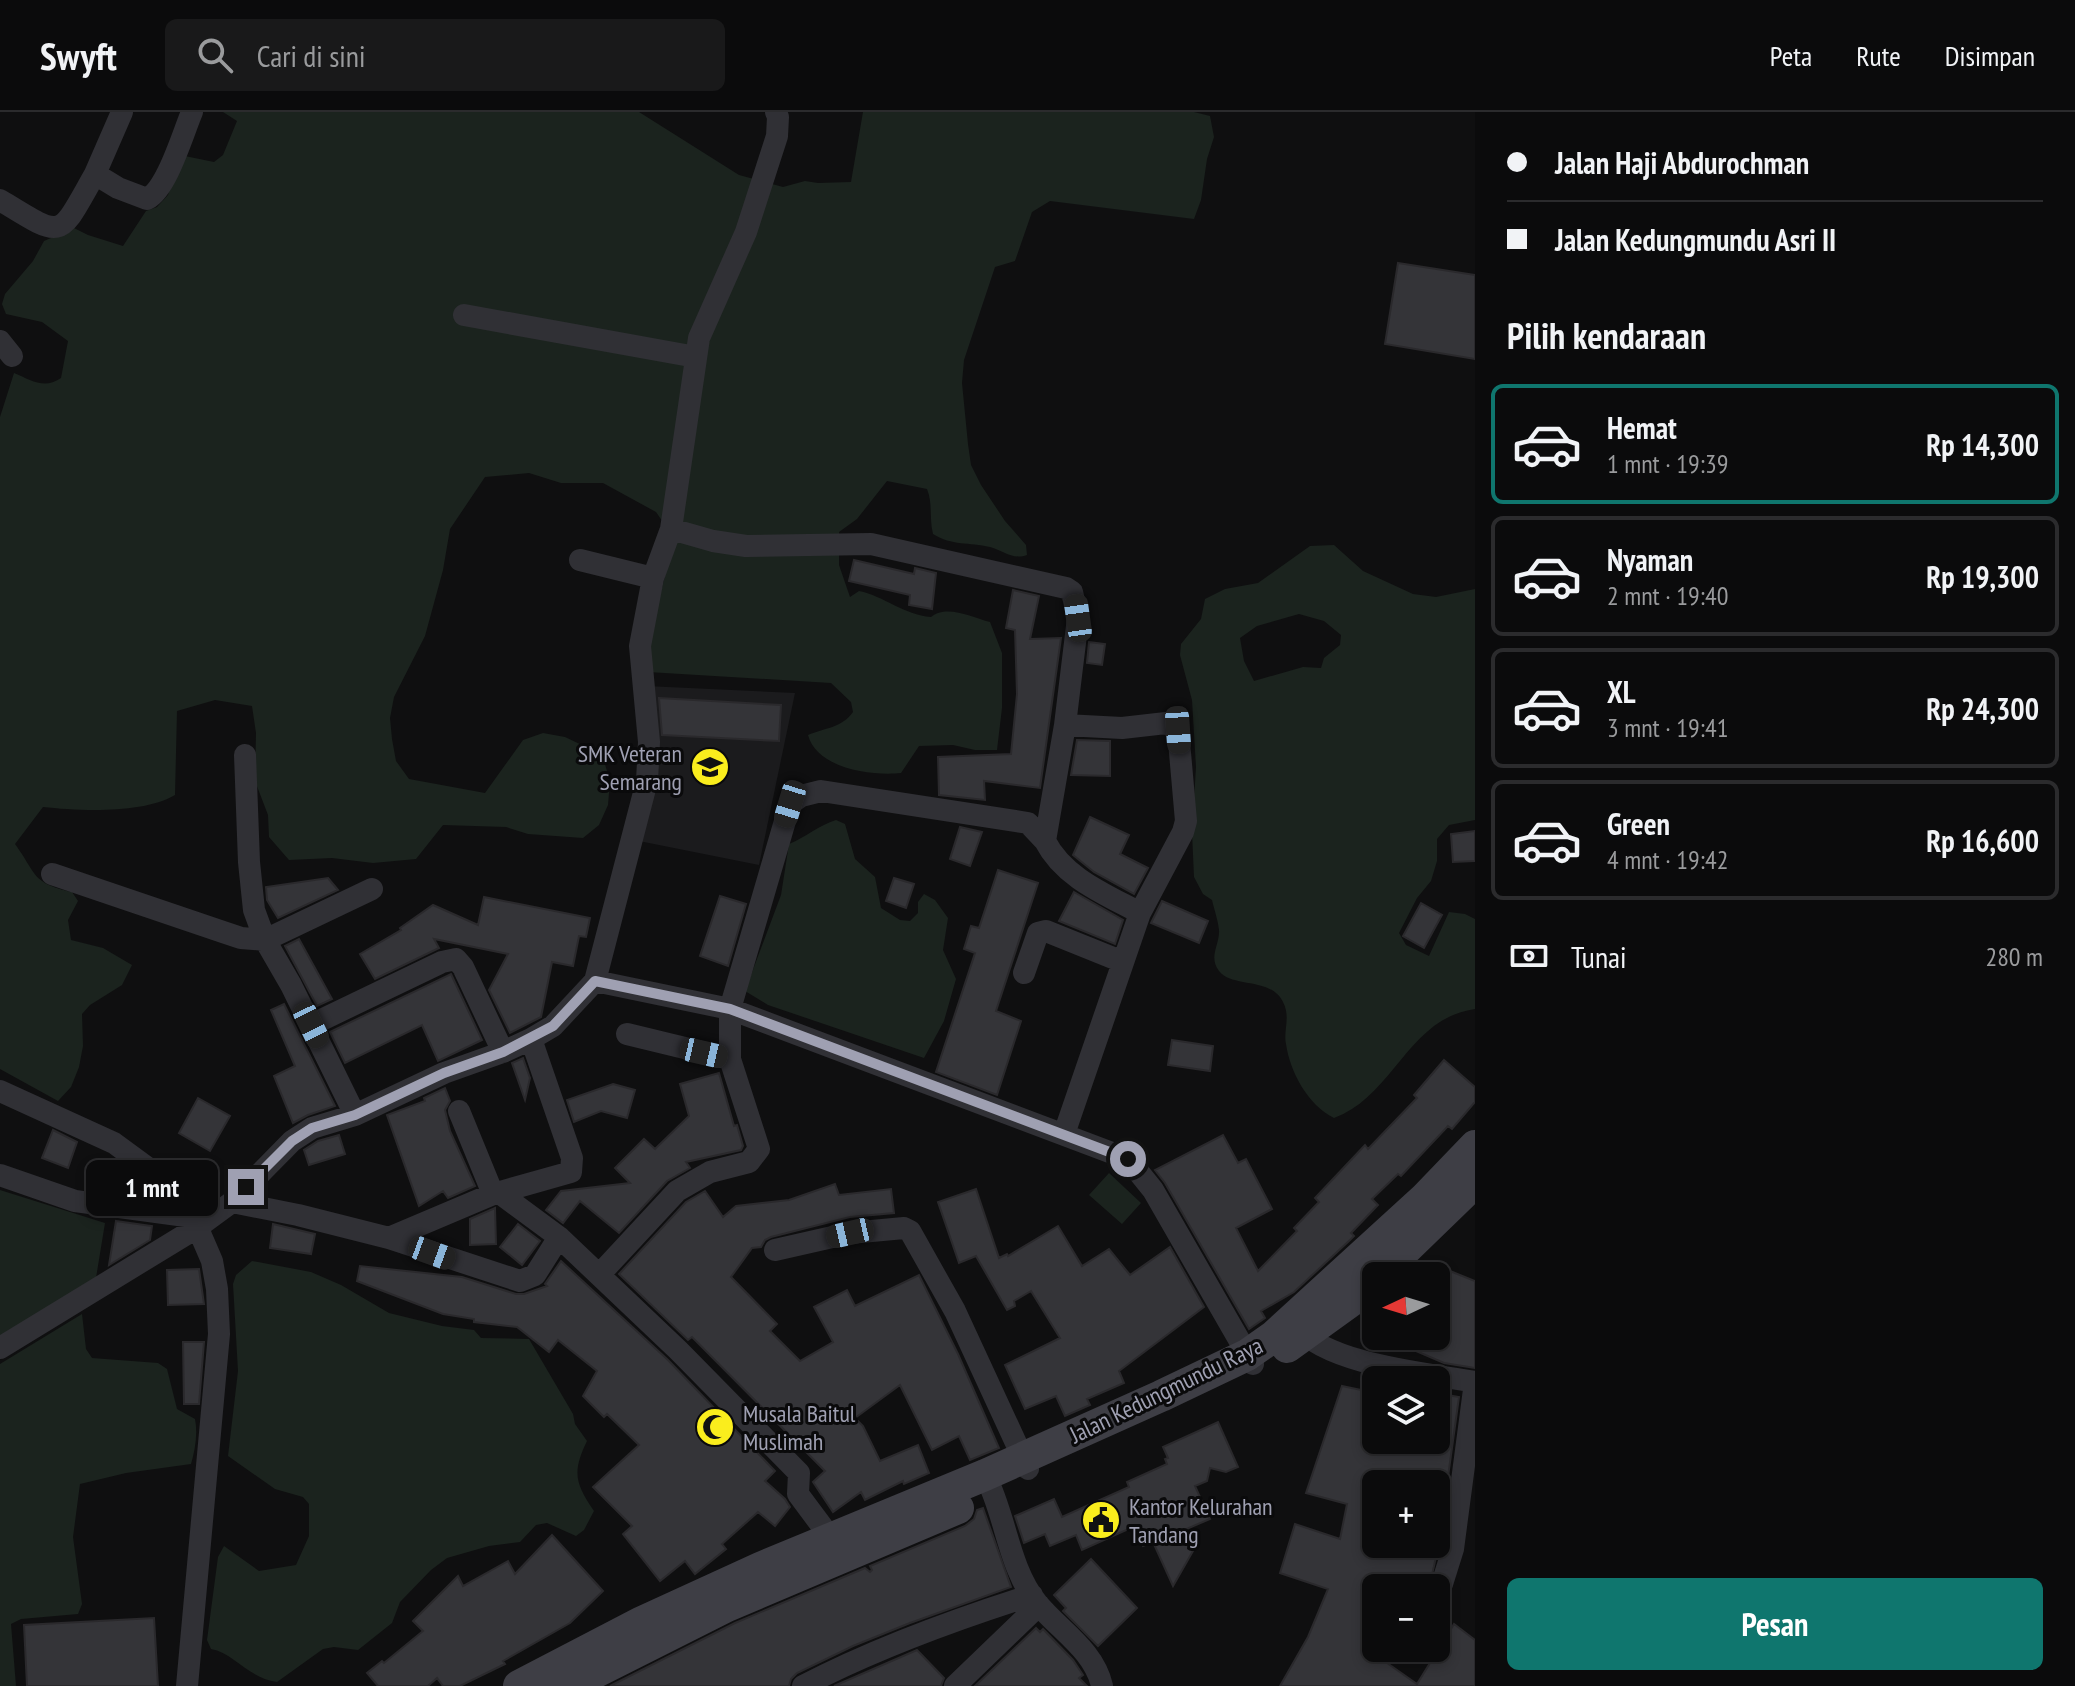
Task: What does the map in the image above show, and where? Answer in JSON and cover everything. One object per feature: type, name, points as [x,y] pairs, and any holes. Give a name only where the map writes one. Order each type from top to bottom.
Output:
[{"type":"main road","name":"Jalan Kedungmundu Raya","points":[[1297,1328],[1475,1146]]},
{"type":"main road","name":"Jalan Kedungmundu Raya","points":[[1392,1262],[1475,1182]]},
{"type":"main road","name":"Jalan Kedungmundu Raya","points":[[978,1487],[1161,1396],[1250,1360],[1297,1328],[1362,1291]]},
{"type":"main road","points":[[529,1684],[642,1622],[830,1537],[978,1487]]},
{"type":"main road","points":[[568,1686],[727,1606],[978,1487]]},
{"type":"street","points":[[0,200],[40,225],[50,229],[62,227],[95,174],[122,112]]},
{"type":"street","points":[[95,174],[140,198],[155,195],[192,112]]},
{"type":"street","points":[[0,1348],[232,1202],[292,1141],[312,1128],[355,1115],[444,1073],[531,1039],[553,1026],[595,981],[647,781],[649,742],[640,646],[653,578],[671,529],[696,357],[706,317],[746,232],[777,136],[776,112]]},
{"type":"street","points":[[464,315],[696,357]]},
{"type":"street","points":[[671,529],[713,541],[746,546],[871,544],[1066,588],[1072,592],[1078,618],[1065,725],[1045,841]]},
{"type":"street","points":[[580,560],[653,578]]},
{"type":"street","points":[[1064,1134],[1140,913],[1180,842],[1186,821],[1178,730],[1166,723],[1122,728],[1065,725]]},
{"type":"street","points":[[245,755],[254,910],[265,940],[355,1115]]},
{"type":"street","points":[[599,1275],[677,1191],[710,1172],[749,1162],[759,1149],[730,1059],[730,1009],[790,804],[801,796],[821,791],[1028,823],[1063,867],[1140,913]]},
{"type":"street","points":[[52,874],[241,938],[265,940],[372,889]]},
{"type":"street","points":[[1024,973],[1041,931],[1123,962]]},
{"type":"street","points":[[311,1025],[442,962],[456,959],[463,967],[503,1052]]},
{"type":"street","points":[[595,981],[730,1009],[1128,1159],[1143,1174],[1250,1360]]},
{"type":"street","points":[[627,1034],[730,1059]]},
{"type":"street","points":[[389,1238],[495,1193],[568,1173],[573,1168],[531,1039]]},
{"type":"street","points":[[0,1091],[114,1143],[174,1187],[196,1222],[212,1261],[219,1334],[187,1686]]},
{"type":"street","points":[[459,1111],[495,1193],[559,1237],[678,1350],[799,1473],[798,1494],[830,1537]]},
{"type":"street","points":[[0,1175],[75,1201],[196,1222]]},
{"type":"street","points":[[232,1202],[389,1238],[520,1281],[535,1275],[559,1237]]},
{"type":"street","points":[[775,1250],[850,1233],[904,1228],[910,1231],[955,1311],[1026,1464]]},
{"type":"street","points":[[1297,1328],[1340,1356],[1475,1382],[1453,1549],[1445,1574]]},
{"type":"street","points":[[978,1487],[1036,1600],[1077,1643],[1095,1667],[1102,1686]]},
{"type":"street","points":[[803,1686],[896,1643],[962,1617],[1036,1600]]},
{"type":"street","points":[[955,1686],[1036,1600]]},
{"type":"shaded area","points":[[223,112],[639,112],[739,175],[783,187],[805,181],[851,182],[863,112],[1194,112],[1210,116],[1214,137],[1194,219],[1050,201],[1032,212],[1015,261],[995,267],[964,360],[962,383],[968,444],[971,465],[981,485],[1026,545],[1027,555],[1012,556],[990,547],[940,538],[933,534],[927,489],[887,481],[857,519],[839,532],[839,565],[850,597],[859,591],[921,616],[952,612],[990,622],[1002,653],[1002,708],[997,750],[975,750],[953,745],[919,746],[901,773],[847,768],[822,756],[813,747],[808,735],[838,724],[853,712],[851,702],[831,683],[648,672],[649,642],[674,538],[656,512],[603,483],[561,483],[529,473],[485,477],[450,529],[443,570],[425,636],[394,697],[390,718],[396,761],[409,779],[485,793],[523,740],[543,733],[565,737],[586,747],[604,761],[610,781],[608,805],[599,825],[583,838],[528,834],[506,827],[443,825],[416,859],[373,863],[332,858],[289,860],[269,837],[268,815],[255,781],[256,733],[252,706],[215,700],[177,711],[175,795],[129,808],[93,810],[43,807],[15,844],[36,876],[49,885],[72,892],[78,901],[68,920],[71,940],[103,948],[132,965],[122,985],[90,1005],[82,1014],[83,1046],[79,1067],[71,1087],[58,1101],[0,1069],[0,417],[14,373],[43,384],[61,378],[68,341],[42,322],[6,314],[2,304],[5,294],[33,261],[44,241],[74,228],[123,246],[146,211],[157,207],[168,195],[180,155],[214,162],[223,155],[237,121]]},
{"type":"shaded area","points":[[1334,545],[1363,571],[1413,594],[1436,597],[1475,589],[1475,820],[1449,825],[1437,839],[1437,861],[1431,881],[1417,898],[1399,933],[1406,945],[1429,956],[1449,912],[1475,919],[1475,1009],[1452,1015],[1433,1027],[1372,1093],[1334,1118],[1316,1105],[1296,1076],[1286,1044],[1285,1008],[1277,994],[1270,989],[1225,976],[1214,961],[1219,935],[1217,918],[1212,900],[1203,894],[1194,877],[1192,832],[1196,767],[1192,700],[1180,655],[1181,644],[1201,619],[1205,599],[1225,589],[1258,583],[1310,546]],"holes":[[[1299,614],[1324,621],[1341,635],[1340,645],[1324,658],[1321,668],[1303,667],[1254,681],[1244,661],[1240,638],[1257,626]]]},
{"type":"shaded area","name":"SMK Veteran Semarang","points":[[646,686],[795,693],[759,865],[634,840]]},
{"type":"shaded area","points":[[836,820],[845,824],[855,859],[875,877],[881,908],[900,920],[910,921],[918,913],[918,902],[924,894],[935,900],[948,918],[943,950],[956,979],[944,1021],[924,1058],[768,1005],[745,991],[781,895],[789,844]]},
{"type":"shaded area","points":[[1109,1173],[1141,1203],[1122,1224],[1089,1195]]},
{"type":"shaded area","points":[[0,1190],[105,1223],[96,1278],[0,1339]]},
{"type":"shaded area","points":[[252,1261],[311,1272],[341,1285],[389,1313],[474,1330],[481,1338],[529,1339],[587,1441],[579,1461],[578,1477],[579,1485],[594,1511],[584,1530],[576,1536],[547,1523],[536,1525],[520,1542],[489,1546],[447,1558],[400,1602],[392,1623],[358,1650],[323,1649],[277,1682],[258,1676],[227,1655],[211,1649],[207,1640],[218,1557],[224,1546],[259,1571],[296,1565],[309,1536],[309,1504],[303,1497],[275,1489],[228,1456],[238,1371],[233,1284],[236,1275]]},
{"type":"shaded area","points":[[82,1314],[86,1349],[92,1358],[158,1363],[167,1369],[177,1409],[195,1419],[194,1453],[191,1464],[126,1473],[80,1484],[73,1537],[82,1604],[78,1614],[21,1619],[11,1624],[16,1686],[0,1686],[0,1364]]},
{"type":"building","points":[[1398,263],[1475,275],[1475,359],[1385,344]]},
{"type":"building","points":[[854,560],[914,574],[915,568],[936,573],[932,609],[909,605],[910,595],[849,581]]},
{"type":"building","points":[[1013,590],[1039,596],[1030,639],[1061,638],[1040,788],[984,781],[985,800],[939,795],[938,757],[1011,754],[1017,694],[1015,630],[1006,628]]},
{"type":"building","points":[[1089,642],[1105,644],[1102,665],[1087,663]]},
{"type":"building","points":[[659,698],[781,705],[779,741],[662,735]]},
{"type":"building","points":[[1077,740],[1110,741],[1110,776],[1071,775]]},
{"type":"building","points":[[1090,817],[1129,835],[1120,854],[1148,868],[1134,894],[1094,872],[1073,855]]},
{"type":"building","points":[[960,827],[982,832],[970,866],[950,859]]},
{"type":"building","points":[[1475,831],[1475,861],[1453,862],[1451,834]]},
{"type":"building","points":[[998,870],[1038,883],[996,1011],[1021,1021],[997,1095],[936,1072],[975,953],[964,949],[971,926],[979,928]]},
{"type":"building","points":[[328,878],[338,890],[278,918],[267,900],[266,887]]},
{"type":"building","points":[[894,878],[914,884],[906,908],[886,901]]},
{"type":"building","points":[[1074,892],[1123,920],[1115,944],[1059,921]]},
{"type":"building","points":[[720,896],[746,904],[728,966],[700,956]]},
{"type":"building","points":[[484,897],[590,918],[586,937],[579,936],[573,966],[552,962],[541,1017],[510,1033],[489,990],[508,954],[434,939],[439,948],[375,979],[360,954],[401,930],[433,905],[478,925]]},
{"type":"building","points":[[1162,901],[1208,921],[1199,943],[1151,923]]},
{"type":"building","points":[[1421,903],[1442,915],[1424,948],[1403,936]]},
{"type":"building","points":[[299,939],[332,999],[317,1006],[285,946]]},
{"type":"building","points":[[451,974],[482,1040],[438,1061],[422,1025],[345,1063],[330,1032]]},
{"type":"building","points":[[284,1004],[335,1106],[293,1123],[274,1076],[295,1066],[271,1010]]},
{"type":"building","points":[[1172,1040],[1213,1046],[1210,1071],[1168,1065]]},
{"type":"building","points":[[523,1058],[530,1078],[525,1100],[512,1063]]},
{"type":"building","points":[[1444,1060],[1475,1087],[1475,1102],[1452,1129],[1448,1126],[1401,1176],[1398,1174],[1372,1199],[1378,1205],[1351,1233],[1354,1236],[1294,1292],[1261,1311],[1265,1318],[1249,1329],[1155,1170],[1223,1135],[1238,1163],[1246,1159],[1272,1209],[1236,1228],[1258,1271],[1297,1231],[1294,1228],[1319,1202],[1315,1198],[1365,1145],[1368,1149],[1417,1098],[1414,1095]]},
{"type":"building","points":[[719,1073],[743,1146],[741,1150],[686,1162],[690,1168],[667,1181],[619,1233],[580,1201],[563,1223],[546,1210],[561,1191],[630,1183],[615,1168],[644,1139],[655,1149],[689,1116],[680,1084]]},
{"type":"building","points":[[613,1084],[635,1090],[627,1118],[601,1111],[574,1122],[567,1100]]},
{"type":"building","points":[[445,1088],[450,1101],[445,1110],[450,1131],[475,1186],[448,1198],[443,1191],[419,1206],[387,1115],[425,1101],[424,1098]]},
{"type":"building","points":[[198,1098],[230,1116],[210,1151],[179,1133]]},
{"type":"building","points":[[53,1130],[77,1142],[68,1168],[42,1158]]},
{"type":"building","points":[[339,1135],[345,1154],[309,1165],[304,1150],[318,1141]]},
{"type":"building","points":[[835,1184],[839,1195],[891,1189],[894,1213],[850,1217],[771,1237],[761,1247],[752,1248],[731,1277],[777,1324],[770,1331],[800,1361],[833,1342],[814,1307],[847,1290],[855,1306],[919,1275],[999,1448],[970,1460],[959,1436],[932,1450],[900,1385],[855,1418],[863,1426],[880,1461],[918,1445],[929,1473],[904,1484],[903,1481],[865,1500],[861,1492],[833,1512],[813,1482],[825,1471],[692,1337],[688,1340],[619,1274],[686,1202],[705,1191],[723,1217],[736,1206],[789,1200]]},
{"type":"building","points":[[976,1189],[999,1258],[1008,1256],[1058,1226],[1082,1266],[1109,1249],[1130,1275],[1170,1247],[1204,1307],[1119,1371],[1124,1383],[1087,1399],[1090,1405],[1065,1416],[1056,1396],[1025,1409],[1005,1365],[1060,1338],[1031,1291],[1014,1301],[1015,1306],[1007,1310],[976,1256],[959,1263],[938,1202]]},
{"type":"building","points":[[495,1208],[496,1244],[470,1245],[470,1219]]},
{"type":"building","points":[[116,1221],[152,1226],[150,1240],[109,1265]]},
{"type":"building","points":[[273,1224],[315,1234],[311,1254],[270,1248]]},
{"type":"building","points":[[518,1224],[540,1241],[522,1265],[500,1247]]},
{"type":"building","points":[[561,1261],[668,1360],[775,1471],[765,1481],[790,1507],[775,1526],[758,1512],[722,1544],[726,1549],[695,1574],[685,1561],[660,1581],[623,1534],[632,1526],[593,1487],[639,1445],[583,1396],[597,1371],[558,1340],[549,1352],[517,1327],[474,1322],[474,1319],[443,1314],[357,1281],[360,1266],[462,1277],[524,1294],[547,1286],[545,1284]]},
{"type":"building","points":[[199,1269],[204,1304],[168,1305],[167,1270]]},
{"type":"building","points":[[1450,1271],[1475,1281],[1475,1368],[1444,1363],[1414,1350],[1450,1350]]},
{"type":"building","points":[[183,1342],[204,1342],[199,1404],[184,1404]]},
{"type":"building","points":[[1342,1386],[1362,1390],[1362,1454],[1450,1454],[1450,1395],[1459,1397],[1449,1470],[1362,1470],[1362,1558],[1436,1558],[1432,1574],[1362,1574],[1362,1662],[1386,1662],[1417,1684],[1431,1662],[1450,1662],[1450,1630],[1454,1624],[1475,1640],[1475,1686],[1280,1686],[1308,1637],[1328,1589],[1280,1573],[1295,1524],[1340,1539],[1347,1504],[1306,1493]]},
{"type":"building","points":[[1218,1422],[1238,1467],[1226,1472],[1210,1468],[1207,1481],[1195,1486],[1210,1519],[1184,1530],[1193,1551],[1173,1586],[1153,1542],[1143,1546],[1135,1526],[1082,1550],[1076,1535],[1050,1546],[1045,1534],[1024,1543],[1015,1516],[1054,1499],[1062,1517],[1129,1487],[1127,1482],[1167,1464],[1163,1447]]},
{"type":"building","points":[[983,1508],[1011,1587],[853,1646],[797,1673],[789,1686],[610,1686],[735,1623],[865,1568],[870,1572],[870,1566],[965,1526],[974,1519],[977,1510]]},
{"type":"building","points":[[552,1535],[603,1591],[570,1623],[503,1661],[505,1664],[460,1686],[443,1686],[437,1678],[428,1686],[378,1686],[367,1673],[423,1631],[413,1621],[458,1576],[463,1586],[508,1561],[515,1574]]},
{"type":"building","points":[[1091,1559],[1137,1608],[1098,1646],[1063,1611],[1066,1608],[1054,1595]]},
{"type":"building","points":[[154,1618],[158,1686],[27,1686],[24,1625]]},
{"type":"building","points":[[1036,1628],[1040,1632],[1043,1629],[1073,1660],[1083,1675],[1079,1678],[1087,1686],[975,1686]]},
{"type":"building","points":[[917,1650],[944,1678],[941,1686],[834,1686]]},
{"type":"place","name":"SMK Veteran Semarang","points":[[710,767]]},
{"type":"place","name":"Musala Baitul Muslimah","points":[[715,1427]]},
{"type":"place","name":"Kantor Kelurahan Tandang","points":[[1101,1520]]},
{"type":"route","points":[[246,1187],[292,1141],[312,1128],[355,1115],[444,1073],[531,1039],[553,1026],[595,981],[730,1009],[1128,1159]]}]
